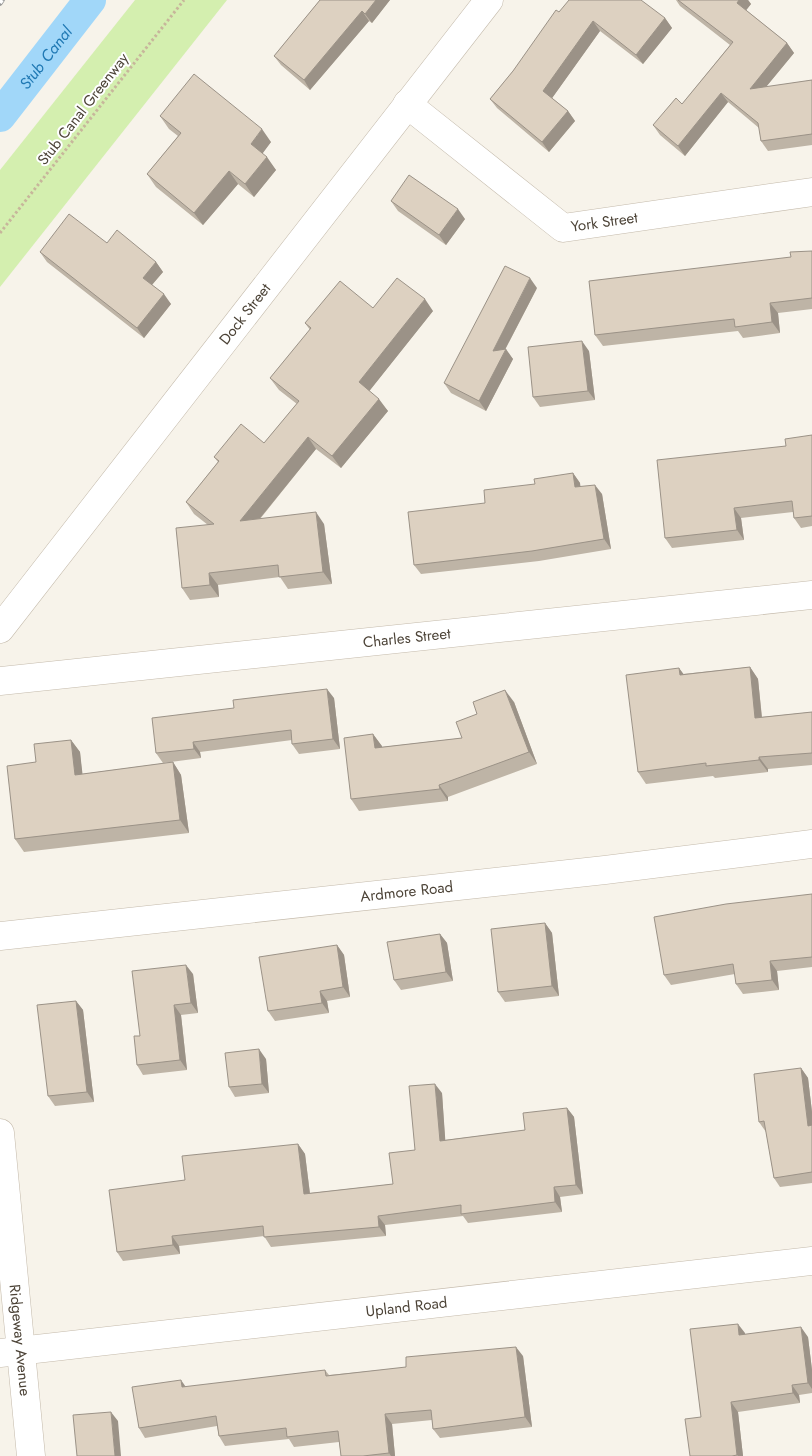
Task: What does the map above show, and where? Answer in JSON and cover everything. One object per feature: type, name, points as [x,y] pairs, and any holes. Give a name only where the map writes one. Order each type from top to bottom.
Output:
[{"type":"street","name":"Dock Street","points":[[0,629],[489,0]]},
{"type":"street","name":"York Street","points":[[407,104],[564,228],[812,192]]},
{"type":"street","name":"Charles Street","points":[[0,680],[812,595]]},
{"type":"street","name":"Ardmore Road","points":[[0,936],[605,870],[812,844]]},
{"type":"street","name":"Ridgeway Avenue","points":[[0,1133],[10,1351],[31,1456]]},
{"type":"street","name":"Upland Road","points":[[10,1351],[812,1261]]},
{"type":"path","name":"Stub Canal Greenway","points":[[0,233],[184,0]]},
{"type":"green space","points":[[135,0],[227,0],[0,287],[0,170]]},
{"type":"building","points":[[320,0],[376,0],[365,14],[362,11],[304,80],[274,56]]},
{"type":"building","points":[[569,0],[641,0],[665,18],[636,55],[593,21],[543,91],[568,111],[542,142],[490,99],[513,71],[556,10],[559,12]]},
{"type":"building","points":[[678,0],[739,0],[737,3],[787,43],[750,89],[812,80],[812,134],[761,141],[758,123],[721,93],[678,146],[653,125],[676,98],[682,104],[733,42]]},
{"type":"building","points":[[194,74],[262,129],[251,144],[267,157],[245,184],[229,171],[194,213],[147,174],[181,133],[160,116]]},
{"type":"building","points":[[409,175],[458,209],[439,235],[391,201]]},
{"type":"building","points":[[69,214],[107,243],[117,230],[156,262],[143,278],[164,294],[137,328],[40,252]]},
{"type":"building","points":[[812,251],[812,298],[770,303],[772,322],[735,327],[734,319],[595,335],[589,281],[791,257],[790,252]]},
{"type":"building","points":[[505,266],[530,278],[493,351],[506,349],[479,401],[444,383]]},
{"type":"building","points":[[397,278],[425,299],[359,382],[379,399],[332,456],[308,437],[240,521],[316,512],[323,572],[279,577],[278,565],[209,573],[210,585],[182,588],[176,528],[214,524],[186,502],[219,461],[214,457],[241,424],[264,443],[299,401],[270,378],[311,328],[305,323],[340,281],[373,308]]},
{"type":"building","points":[[582,341],[588,391],[533,397],[528,347]]},
{"type":"building","points":[[812,435],[812,516],[794,518],[792,501],[734,508],[737,530],[665,538],[657,460],[786,446],[785,439]]},
{"type":"building","points":[[573,473],[575,487],[595,485],[604,539],[532,551],[414,565],[408,512],[485,503],[484,490],[535,484],[534,479]]},
{"type":"building","points":[[750,667],[755,718],[812,712],[812,753],[759,757],[759,760],[706,766],[706,763],[638,772],[626,675],[679,668],[680,675]]},
{"type":"building","points":[[327,689],[333,739],[292,744],[291,730],[193,742],[194,749],[156,753],[152,718],[234,708],[233,700]]},
{"type":"building","points":[[505,690],[529,752],[439,785],[440,789],[351,799],[344,738],[373,734],[375,748],[462,738],[456,722],[477,714],[473,702]]},
{"type":"building","points":[[71,740],[75,775],[173,762],[180,820],[15,839],[7,766],[36,762],[34,744]]},
{"type":"building","points":[[812,894],[812,957],[770,961],[772,980],[736,984],[733,964],[664,975],[654,917],[726,904]]},
{"type":"building","points":[[545,923],[552,986],[498,992],[491,929]]},
{"type":"building","points":[[440,934],[446,972],[394,980],[387,942]]},
{"type":"building","points":[[337,945],[343,987],[320,991],[322,1003],[268,1011],[259,957]]},
{"type":"building","points":[[186,965],[191,1003],[174,1005],[180,1060],[137,1065],[134,1036],[140,1036],[132,971]]},
{"type":"building","points":[[76,1001],[87,1092],[48,1096],[37,1005]]},
{"type":"building","points":[[259,1049],[262,1084],[229,1087],[225,1053]]},
{"type":"building","points":[[801,1068],[808,1126],[812,1125],[812,1172],[774,1178],[764,1121],[759,1122],[754,1074]]},
{"type":"building","points":[[435,1084],[440,1141],[525,1130],[523,1113],[567,1108],[576,1185],[554,1187],[555,1202],[461,1214],[461,1205],[378,1216],[379,1227],[264,1237],[263,1226],[172,1236],[173,1245],[117,1252],[109,1190],[185,1180],[182,1156],[298,1144],[304,1194],[393,1184],[389,1153],[415,1150],[409,1086]]},
{"type":"building","points":[[738,1324],[739,1335],[801,1327],[808,1383],[792,1385],[793,1393],[731,1402],[737,1455],[690,1456],[685,1419],[701,1417],[690,1329]]},
{"type":"building","points":[[516,1347],[525,1417],[433,1429],[431,1410],[385,1414],[389,1453],[363,1456],[341,1456],[338,1431],[287,1437],[286,1428],[219,1436],[216,1416],[139,1428],[132,1387],[181,1380],[182,1387],[325,1370],[326,1376],[406,1367],[406,1357]]},
{"type":"building","points":[[111,1412],[115,1456],[77,1456],[73,1415]]},
{"type":"waterway","name":"Stub Canal","points":[[0,116],[90,0]]}]
